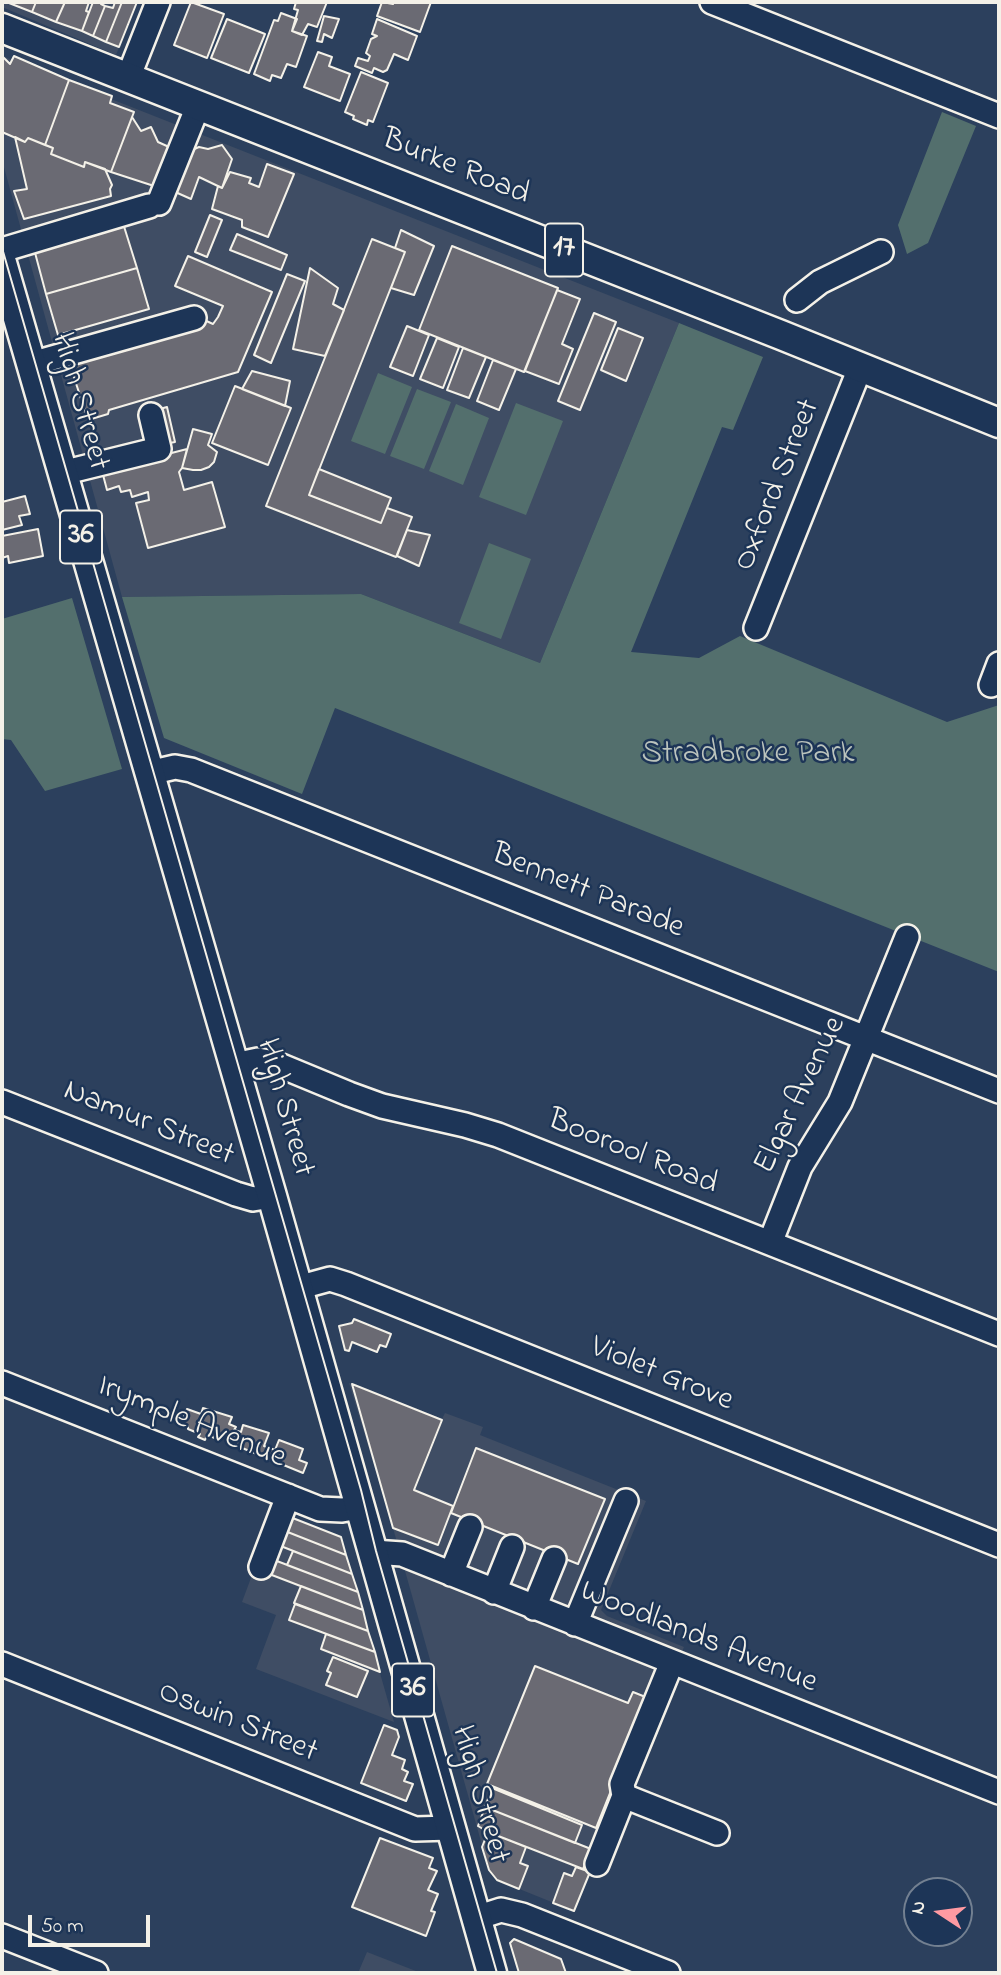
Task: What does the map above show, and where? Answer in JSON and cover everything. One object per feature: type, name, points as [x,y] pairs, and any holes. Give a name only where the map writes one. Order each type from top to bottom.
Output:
[{"type":"main road","name":"Burke Road","points":[[2,28],[999,423]]},
{"type":"main road","name":"High Street","points":[[2,263],[272,1196],[492,1973]]},
{"type":"street","points":[[128,78],[158,2]]},
{"type":"street","points":[[712,2],[999,116]]},
{"type":"street","points":[[2,250],[154,204],[198,106]]},
{"type":"street","points":[[797,300],[820,282],[881,252]]},
{"type":"street","points":[[31,364],[194,318]]},
{"type":"street","name":"Oxford Street","points":[[756,628],[860,368]]},
{"type":"street","points":[[62,473],[159,449],[151,415]]},
{"type":"street","name":"Bennett Parade","points":[[149,773],[174,767],[191,770],[999,1091]]},
{"type":"street","name":"Elgar Avenue","points":[[770,1243],[800,1167],[840,1102],[907,937]]},
{"type":"street","name":"Boorool Road","points":[[234,1065],[258,1060],[274,1063],[382,1106],[498,1135],[999,1334]]},
{"type":"street","name":"Namur Street","points":[[2,1102],[236,1194],[253,1199],[272,1196]]},
{"type":"street","name":"Violet Grove","points":[[298,1288],[330,1279],[346,1284],[999,1545]]},
{"type":"street","name":"Irymple Avenue","points":[[2,1383],[320,1509],[360,1507]]},
{"type":"street","points":[[261,1567],[288,1496]]},
{"type":"street","points":[[575,1624],[626,1501]]},
{"type":"street","points":[[451,1574],[470,1527]]},
{"type":"street","points":[[494,1592],[512,1547]]},
{"type":"street","name":"Woodlands Avenue","points":[[373,1552],[402,1554],[999,1792]]},
{"type":"street","points":[[534,1608],[554,1559]]},
{"type":"street","points":[[597,1864],[624,1796],[622,1784],[672,1662]]},
{"type":"street","name":"Oswin Street","points":[[2,1664],[415,1829],[451,1828]]},
{"type":"street","points":[[624,1796],[717,1833]]},
{"type":"street","points":[[476,1918],[501,1910],[522,1915],[668,1973]]},
{"type":"street","points":[[2,1936],[96,1973]]},
{"type":"shaded area","points":[[2,2],[137,2],[116,55],[2,7]]},
{"type":"shaded area","points":[[2,56],[679,323],[540,663],[361,594],[122,597],[2,160]]},
{"type":"shaded area","points":[[349,1383],[442,1419],[445,1413],[483,1427],[480,1435],[646,1501],[601,1610],[607,1616],[684,1647],[574,1911],[497,1880],[489,1870],[393,1528]]},
{"type":"shaded area","points":[[276,1511],[341,1537],[394,1722],[256,1669],[276,1615],[242,1602]]},
{"type":"shaded area","points":[[367,1952],[421,1973],[358,1973]]},
{"type":"green space","points":[[942,112],[976,126],[928,243],[907,254],[898,225]]},
{"type":"green space","name":"Stradbroke Park","points":[[679,323],[763,357],[733,430],[722,427],[631,652],[699,658],[740,636],[947,722],[999,705],[999,972],[335,708],[302,794],[164,738],[122,597],[361,594],[540,663]]},
{"type":"green space","points":[[378,373],[412,387],[385,454],[351,441]]},
{"type":"green space","points":[[417,389],[451,402],[424,469],[390,456]]},
{"type":"green space","points":[[516,403],[563,421],[526,515],[479,497]]},
{"type":"green space","points":[[456,404],[489,418],[463,485],[429,471]]},
{"type":"green space","points":[[489,543],[531,559],[501,639],[459,623]]},
{"type":"green space","points":[[72,598],[122,769],[45,791],[11,740],[2,739],[2,619]]},
{"type":"building","points":[[9,2],[36,2],[32,12]]},
{"type":"building","points":[[36,2],[65,2],[56,22],[32,12]]},
{"type":"building","points":[[65,2],[89,2],[86,11],[89,12],[82,31],[56,22]]},
{"type":"building","points":[[93,2],[102,2],[105,6],[93,36],[82,31]]},
{"type":"building","points":[[115,2],[122,2],[106,42],[93,36],[105,6],[113,8]]},
{"type":"building","points":[[122,2],[137,2],[119,47],[106,42]]},
{"type":"building","points":[[191,2],[224,14],[207,58],[174,45]]},
{"type":"building","points":[[296,2],[327,2],[317,27],[308,24],[302,35],[292,31],[298,10],[294,9]]},
{"type":"building","points":[[382,2],[431,2],[420,32],[377,16]]},
{"type":"building","points":[[281,13],[297,19],[292,31],[307,36],[296,67],[287,64],[281,78],[272,75],[270,81],[254,74],[274,20],[278,21]]},
{"type":"building","points":[[324,16],[339,19],[332,38],[324,34],[322,42],[317,41]]},
{"type":"building","points":[[227,19],[265,34],[249,73],[211,58]]},
{"type":"building","points":[[377,19],[417,36],[408,60],[394,54],[387,70],[383,72],[374,68],[372,73],[355,66],[358,58],[368,61],[370,56],[366,53],[371,39],[377,36],[372,34]]},
{"type":"building","points":[[318,52],[332,57],[329,66],[350,74],[340,101],[304,87]]},
{"type":"building","points":[[2,56],[10,64],[14,56],[69,80],[45,145],[28,138],[25,142],[2,132]]},
{"type":"building","points":[[361,72],[388,83],[373,122],[368,120],[367,125],[345,112]]},
{"type":"building","points":[[69,80],[112,96],[110,103],[134,112],[111,172],[85,162],[84,167],[51,154],[53,148],[45,145]]},
{"type":"building","points":[[132,117],[141,131],[151,127],[158,142],[169,147],[154,186],[111,172]]},
{"type":"building","points":[[15,137],[25,142],[28,138],[53,148],[51,154],[84,167],[85,162],[105,169],[112,185],[111,196],[24,219],[14,191],[27,189]]},
{"type":"building","points":[[222,145],[232,159],[222,188],[199,177],[191,199],[173,191],[192,150]]},
{"type":"building","points":[[267,164],[294,174],[268,237],[242,227],[242,220],[212,209],[218,186],[222,188],[230,172],[251,178],[249,183],[259,187]]},
{"type":"building","points":[[210,215],[222,220],[207,257],[195,252]]},
{"type":"building","points":[[122,220],[137,268],[46,294],[34,249]]},
{"type":"building","points":[[401,230],[434,246],[414,295],[391,288],[405,252],[395,248]]},
{"type":"building","points":[[237,234],[287,255],[281,270],[230,250]]},
{"type":"building","points":[[372,239],[405,252],[309,495],[381,523],[387,508],[412,517],[396,557],[266,506]]},
{"type":"building","points":[[452,246],[558,288],[524,372],[419,330]]},
{"type":"building","points":[[188,256],[272,292],[238,372],[109,410],[108,414],[88,420],[68,359],[202,319],[213,324],[218,317],[223,306],[175,286]]},
{"type":"building","points":[[137,268],[149,309],[58,335],[46,294]]},
{"type":"building","points":[[310,268],[338,288],[333,304],[344,310],[325,356],[293,349]]},
{"type":"building","points":[[287,274],[305,281],[271,363],[254,355]]},
{"type":"building","points":[[557,290],[580,299],[562,344],[573,349],[559,384],[525,371]]},
{"type":"building","points":[[594,313],[616,322],[580,410],[558,401]]},
{"type":"building","points":[[407,326],[429,335],[413,376],[390,367]]},
{"type":"building","points":[[618,328],[643,338],[626,381],[601,370]]},
{"type":"building","points":[[437,338],[459,347],[443,388],[420,379]]},
{"type":"building","points":[[463,348],[486,357],[469,398],[447,390]]},
{"type":"building","points":[[493,360],[516,369],[499,410],[477,401]]},
{"type":"building","points":[[252,371],[290,381],[285,406],[242,389]]},
{"type":"building","points":[[235,386],[291,408],[268,465],[212,443]]},
{"type":"building","points":[[167,407],[175,442],[165,444],[156,410]]},
{"type":"building","points":[[193,429],[212,434],[208,445],[217,452],[214,462],[201,470],[182,468]]},
{"type":"building","points":[[187,449],[179,472],[184,490],[212,482],[225,527],[148,548],[136,503],[149,500],[148,492],[132,497],[130,490],[121,492],[119,486],[107,490],[102,471]]},
{"type":"building","points":[[319,469],[391,498],[381,523],[309,495]]},
{"type":"building","points":[[25,496],[30,514],[19,516],[22,525],[2,530],[2,502]]},
{"type":"building","points":[[38,529],[43,556],[9,563],[8,556],[2,558],[2,536]]},
{"type":"building","points":[[407,530],[430,535],[419,566],[397,556]]},
{"type":"building","points":[[354,1319],[391,1334],[386,1347],[380,1345],[377,1352],[352,1342],[349,1351],[345,1350],[339,1326],[352,1323]]},
{"type":"building","points":[[352,1384],[442,1420],[414,1490],[453,1506],[438,1545],[393,1528]]},
{"type":"building","points":[[203,1408],[232,1417],[229,1424],[236,1427],[234,1430],[241,1432],[243,1425],[269,1433],[264,1446],[275,1450],[279,1440],[303,1449],[299,1460],[307,1463],[303,1473],[230,1443],[232,1439],[222,1435],[220,1440],[207,1435],[205,1440],[198,1437],[200,1434],[181,1423],[187,1409],[201,1414]]},
{"type":"building","points":[[476,1448],[605,1499],[578,1564],[451,1513]]},
{"type":"building","points":[[285,1515],[341,1537],[346,1555],[280,1529]]},
{"type":"building","points":[[280,1529],[346,1555],[352,1574],[273,1543]]},
{"type":"building","points":[[293,1551],[352,1574],[358,1592],[287,1565]]},
{"type":"building","points":[[269,1558],[358,1592],[363,1610],[264,1572]]},
{"type":"building","points":[[301,1586],[363,1610],[368,1631],[294,1603]]},
{"type":"building","points":[[295,1604],[368,1631],[375,1652],[289,1620]]},
{"type":"building","points":[[326,1634],[375,1652],[380,1672],[321,1649]]},
{"type":"building","points":[[333,1657],[368,1671],[357,1697],[326,1685],[331,1673],[327,1671]]},
{"type":"building","points":[[535,1666],[628,1703],[633,1692],[648,1698],[596,1828],[487,1784]]},
{"type":"building","points":[[384,1725],[397,1730],[399,1737],[392,1755],[405,1760],[402,1769],[408,1772],[404,1781],[413,1784],[406,1801],[361,1783]]},
{"type":"building","points":[[492,1788],[582,1825],[575,1843],[485,1807]]},
{"type":"building","points":[[485,1807],[591,1849],[583,1869],[478,1826]]},
{"type":"building","points":[[488,1832],[526,1847],[520,1863],[528,1866],[519,1889],[497,1880],[489,1870],[482,1847]]},
{"type":"building","points":[[380,1838],[433,1858],[429,1868],[437,1871],[428,1890],[438,1894],[426,1936],[352,1907]]},
{"type":"building","points":[[576,1867],[590,1872],[574,1911],[553,1903],[564,1873],[572,1876]]},
{"type":"building","points":[[514,1939],[561,1959],[566,1973],[519,1973],[510,1943]]},
{"type":"tram line","points":[[2,248],[361,1490],[497,1973]]}]
